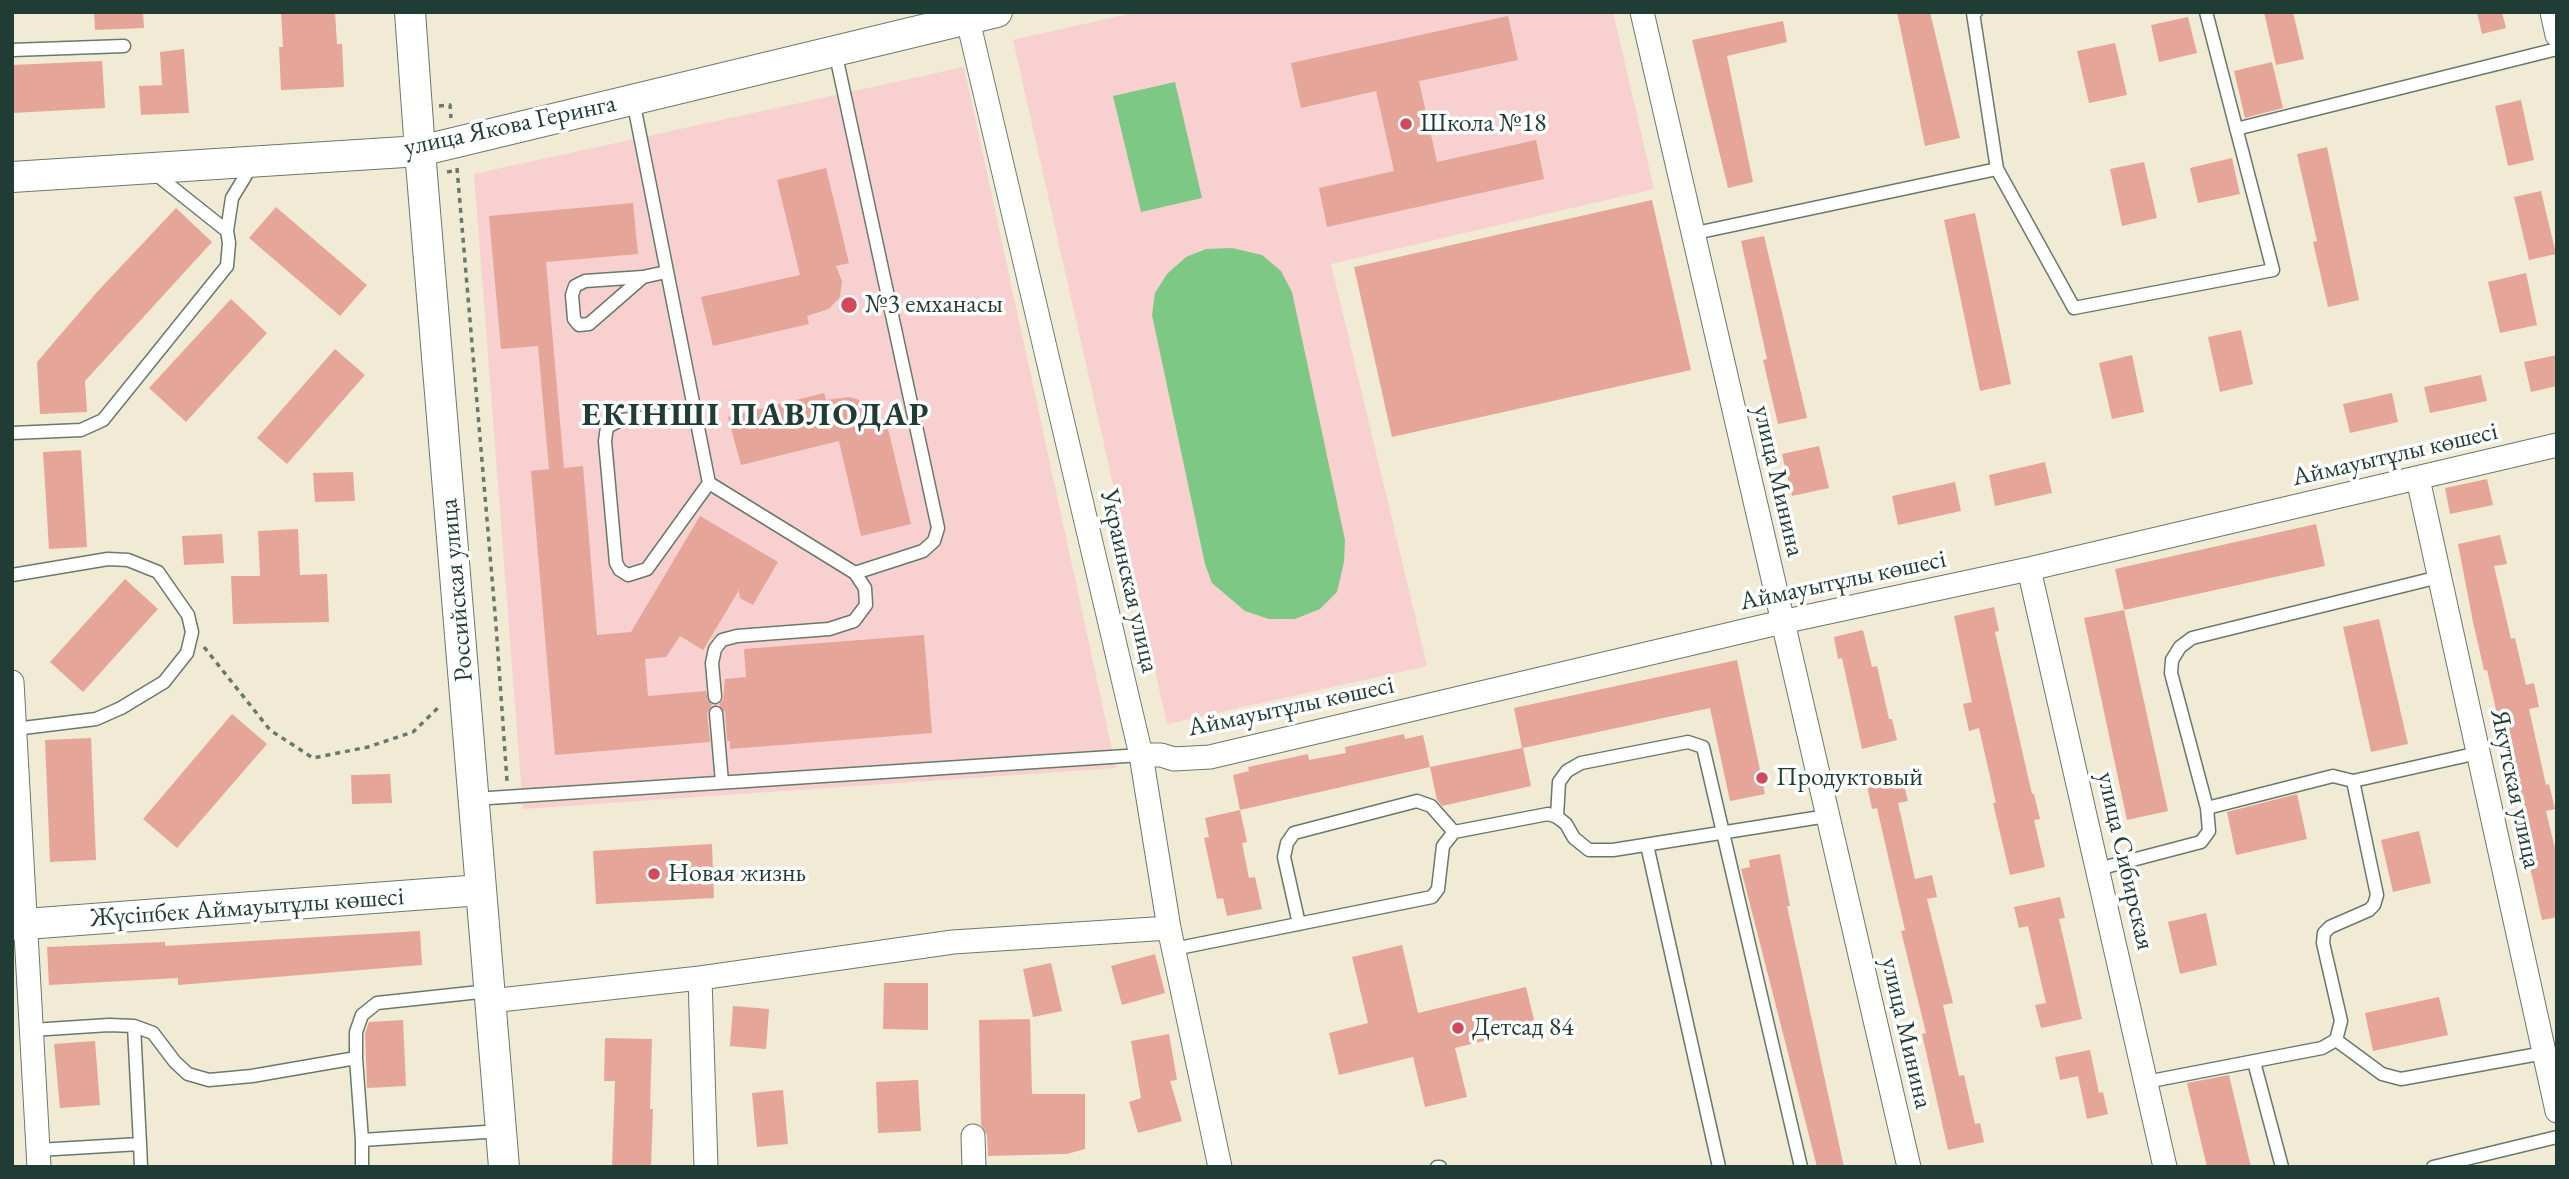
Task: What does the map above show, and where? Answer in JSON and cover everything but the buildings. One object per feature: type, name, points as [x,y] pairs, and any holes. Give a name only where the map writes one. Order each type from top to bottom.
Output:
[{"type":"street","name":"Российская улица","points":[[410,12],[504,1167]]},
{"type":"street","name":"улица Якова Геринга","points":[[12,177],[420,151],[835,51],[967,16],[997,12]]},
{"type":"street","name":"улица Минина","points":[[1642,12],[1691,234],[1909,1167]]},
{"type":"street","points":[[2552,12],[2557,35]]},
{"type":"street","name":"Украинская улица","points":[[967,16],[1141,755],[1171,938],[1220,1167]]},
{"type":"street","name":"Аймауытұлы көшесі","points":[[1141,755],[1174,759],[1210,757],[1782,622],[2029,569],[2557,445]]},
{"type":"street","name":"Якутская улица","points":[[2418,479],[2557,1111]]},
{"type":"street","name":"улица Сибирская","points":[[2029,569],[2165,1167]]},
{"type":"street","points":[[12,682],[20,925],[32,1030],[39,1158]]},
{"type":"street","name":"Жүсіпбек Аймауытұлы көшесі","points":[[20,925],[481,890]]},
{"type":"street","points":[[490,996],[700,978],[953,942],[1171,938]]},
{"type":"street","points":[[700,978],[706,1167]]},
{"type":"street","points":[[973,1136],[974,1167]]},
{"type":"lane","points":[[1976,12],[1973,13],[1997,169],[2074,308],[2273,270],[2206,12]]},
{"type":"lane","points":[[12,50],[124,46]]},
{"type":"lane","points":[[2236,129],[2557,49]]},
{"type":"lane","points":[[835,51],[938,528],[934,541],[923,551],[855,573]]},
{"type":"lane","points":[[633,99],[709,483],[855,573],[865,587],[866,606],[854,621],[829,629],[737,636],[722,640],[715,649],[712,663],[715,696]]},
{"type":"lane","points":[[12,433],[80,430],[103,421],[227,266],[227,231],[232,198],[255,161]]},
{"type":"lane","points":[[148,168],[227,231]]},
{"type":"lane","points":[[1691,234],[1997,169]]},
{"type":"lane","points":[[643,277],[589,324],[579,325],[574,319],[572,295],[575,286],[585,281],[643,277],[667,272]]},
{"type":"lane","points":[[695,413],[621,421],[607,427],[605,441],[616,563],[620,570],[628,575],[647,569],[709,483]]},
{"type":"lane","points":[[12,575],[108,559],[128,559],[158,572],[188,615],[192,632],[187,653],[164,682],[121,708],[96,719],[15,729]]},
{"type":"lane","points":[[2098,869],[2201,842],[2208,831],[2207,808],[2171,673],[2172,660],[2180,647],[2192,638],[2439,577]]},
{"type":"lane","points":[[716,713],[722,782]]},
{"type":"lane","points":[[1557,817],[1559,782],[1567,771],[1581,763],[1688,743],[1703,747],[1801,1167]]},
{"type":"lane","points":[[2207,808],[2333,776],[2353,781],[2478,753]]},
{"type":"lane","points":[[474,799],[1141,755]]},
{"type":"lane","points":[[2146,1082],[2322,1048],[2336,1040],[2342,1021],[2323,943],[2324,933],[2330,927],[2369,910],[2377,895],[2353,781]]},
{"type":"lane","points":[[1299,924],[1284,857],[1287,843],[1294,833],[1417,801],[1431,806],[1454,832]]},
{"type":"lane","points":[[1171,938],[1299,924],[1432,897],[1438,889],[1443,846],[1454,832],[1548,814],[1566,824],[1573,838],[1589,849],[1614,850],[1827,816]]},
{"type":"lane","points":[[1647,845],[1719,1167]]},
{"type":"lane","points":[[362,1167],[356,1032],[362,1015],[376,1003],[490,996]]},
{"type":"lane","points":[[32,1030],[134,1026],[153,1033],[188,1074],[209,1080],[252,1076],[356,1058]]},
{"type":"lane","points":[[134,1026],[141,1167]]},
{"type":"lane","points":[[2336,1040],[2382,1074],[2401,1079],[2544,1053]]},
{"type":"lane","points":[[2254,1062],[2282,1167]]},
{"type":"lane","points":[[362,1140],[501,1131]]},
{"type":"lane","points":[[2433,1167],[2557,1137]]},
{"type":"lane","points":[[39,1158],[139,1144]]},
{"type":"path","points":[[458,170],[508,797]]},
{"type":"path","points":[[192,632],[270,730],[313,758],[368,747],[413,732],[464,682]]},
{"type":"shaded area","points":[[1137,12],[1613,12],[1654,189],[1331,264],[1427,666],[1167,724],[1013,40]]},
{"type":"shaded area","points":[[964,67],[1116,768],[523,809],[474,174]]},
{"type":"green space","points":[[1175,82],[1202,198],[1141,212],[1113,96]]},
{"type":"green space","points":[[1232,248],[1262,255],[1281,271],[1292,292],[1345,540],[1344,562],[1337,592],[1320,609],[1295,619],[1269,619],[1245,611],[1212,583],[1205,564],[1152,315],[1155,293],[1167,274],[1186,257],[1206,249]]},
{"type":"place","name":"Школа №18","points":[[1406,124]]},
{"type":"place","name":"№3 емханасы","points":[[849,305]]},
{"type":"place","name":"Продуктовый","points":[[1762,778]]},
{"type":"place","name":"Новая жизнь","points":[[654,874]]},
{"type":"place","name":"Детсад 84","points":[[1458,1028]]},
{"type":"district","name":"ЕКІНШІ ПАВЛОДАР","points":[[756,416]]}]
